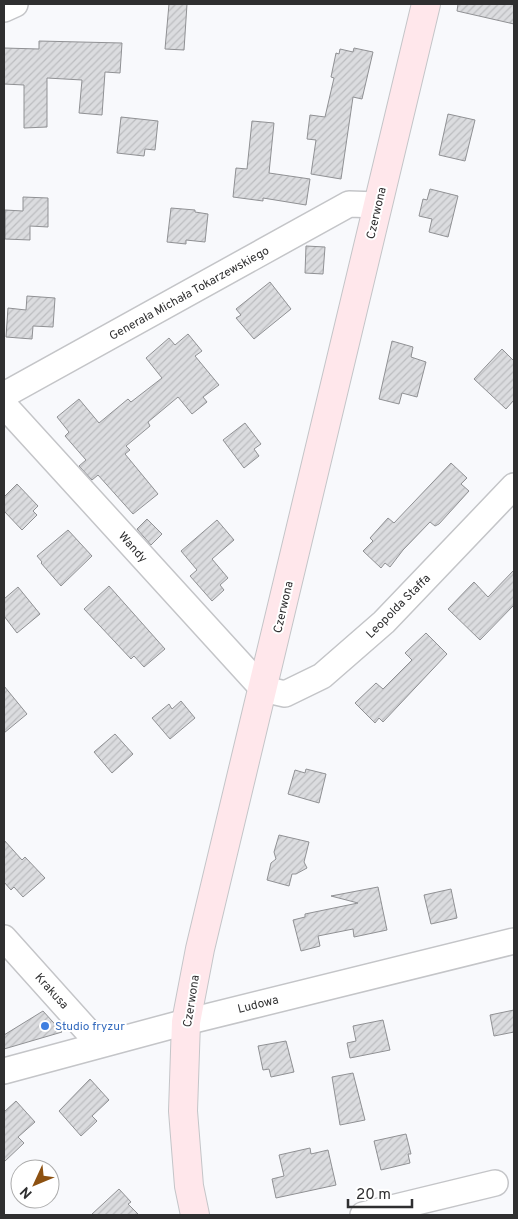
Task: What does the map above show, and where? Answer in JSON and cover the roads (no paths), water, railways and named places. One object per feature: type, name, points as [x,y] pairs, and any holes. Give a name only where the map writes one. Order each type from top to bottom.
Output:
[{"type":"main road","name":"Czerwona","points":[[195,1215],[189,1186],[183,1110],[186,1022],[200,949],[426,4]]},
{"type":"street","points":[[4,9],[15,4]]},
{"type":"street","name":"Generała Michała Tokarzewskiego","points":[[4,396],[349,204],[378,205]]},
{"type":"street","name":"Wandy","points":[[4,405],[263,689]]},
{"type":"street","name":"Leopolda Staffa","points":[[263,689],[284,694],[322,676],[384,622],[514,486]]},
{"type":"street","name":"Krakusa","points":[[4,938],[100,1045]]},
{"type":"street","name":"Ludowa","points":[[4,1072],[186,1022],[514,941]]},
{"type":"street","points":[[363,1215],[495,1183]]},
{"type":"place","name":"Studio fryzur","points":[[45,1026]]}]
